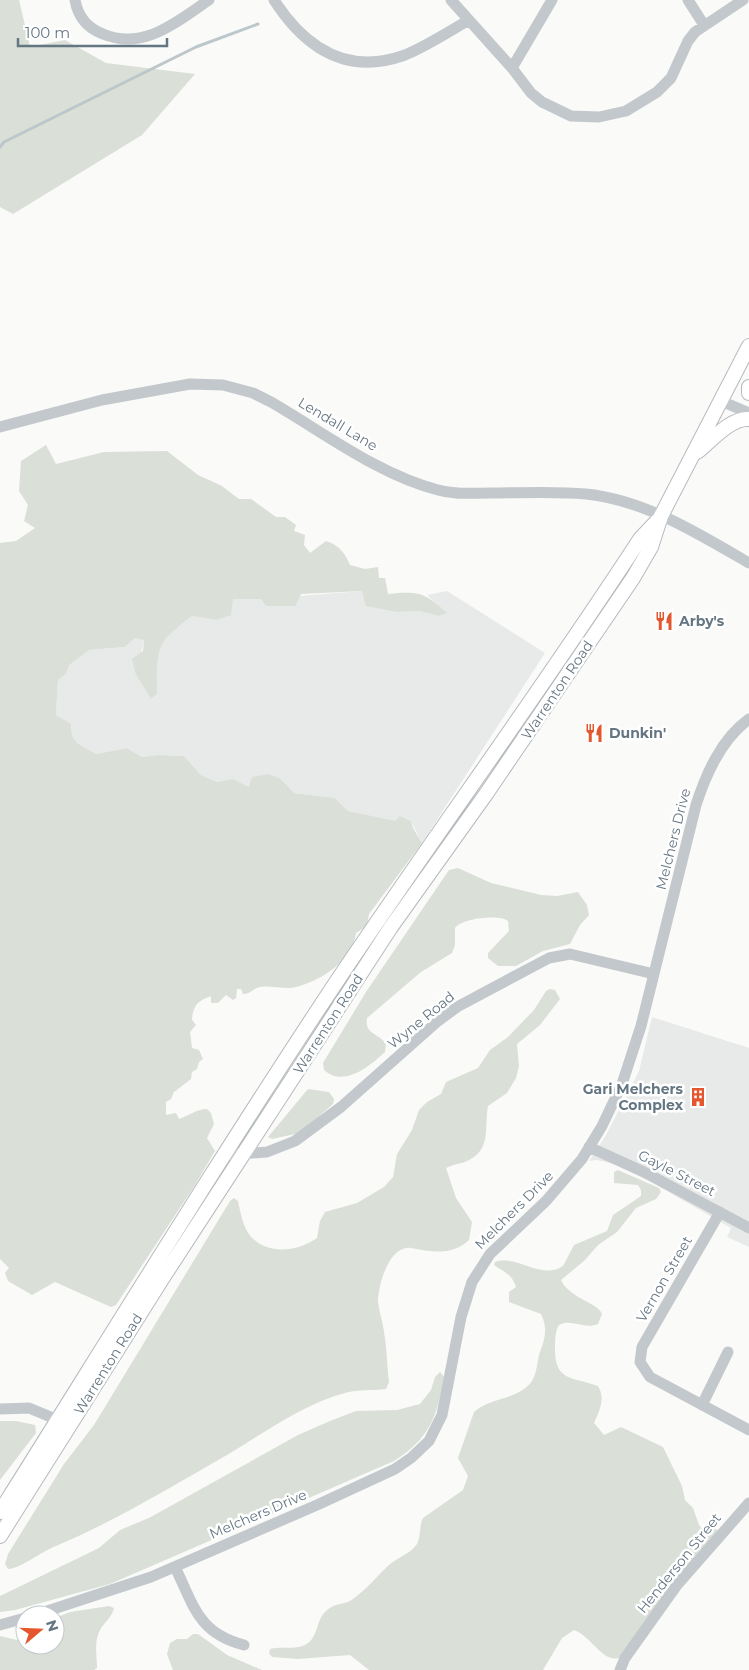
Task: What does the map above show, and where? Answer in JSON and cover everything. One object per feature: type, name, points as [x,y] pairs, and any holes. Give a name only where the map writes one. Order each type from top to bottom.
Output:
[{"type":"main road","name":"Warrenton Road","points":[[0,1536],[391,927],[486,794],[623,594],[651,546],[661,516],[749,346]]},
{"type":"main road","points":[[749,387],[749,393]]},
{"type":"main road","points":[[692,456],[735,422],[742,418],[749,419]]},
{"type":"main road","name":"Warrenton Road","points":[[0,1512],[224,1156],[340,977],[550,675],[640,539],[661,516]]},
{"type":"street","points":[[75,0],[78,13],[89,26],[112,38],[124,40],[136,40],[156,34],[209,0]]},
{"type":"street","points":[[274,0],[296,29],[316,48],[332,56],[359,62],[390,59],[406,54],[469,20]]},
{"type":"street","points":[[451,0],[512,68],[531,93],[554,110],[580,117],[611,116],[637,106],[663,87],[677,67],[688,41],[704,25],[744,0]]},
{"type":"street","points":[[512,68],[552,0]]},
{"type":"street","points":[[688,0],[704,25]]},
{"type":"street","name":"Lendall Lane","points":[[0,427],[102,400],[190,384],[223,385],[253,393],[271,402],[384,469],[420,485],[459,493],[586,494],[626,502],[693,531],[749,563]]},
{"type":"street","points":[[721,401],[749,413]]},
{"type":"street","name":"Melchers Drive","points":[[65,1606],[104,1594],[175,1567],[395,1469],[421,1450],[437,1428],[442,1414],[460,1317],[466,1295],[480,1267],[507,1236],[565,1180],[590,1147],[622,1084],[632,1057],[703,782],[730,737],[749,719]]},
{"type":"street","name":"Wyne Road","points":[[224,1156],[267,1152],[294,1141],[340,1107],[457,1007],[549,958],[570,954],[654,974]]},
{"type":"street","name":"Gayle Street","points":[[590,1147],[644,1172],[749,1228]]},
{"type":"street","name":"Vernon Street","points":[[702,1405],[650,1377],[640,1362],[642,1347],[720,1212]]},
{"type":"street","points":[[728,1352],[702,1405],[749,1430]]},
{"type":"street","points":[[0,1409],[29,1408],[58,1420]]},
{"type":"street","name":"Henderson Street","points":[[620,1670],[624,1658],[677,1585],[749,1503]]},
{"type":"street","points":[[175,1567],[203,1622],[222,1638],[244,1645]]},
{"type":"street","points":[[0,1625],[15,1621]]},
{"type":"shaded area","points":[[0,0],[19,0],[30,47],[65,40],[106,63],[195,74],[142,135],[13,214],[0,207]]},
{"type":"shaded area","points":[[46,445],[56,464],[104,452],[167,451],[198,475],[222,486],[239,499],[251,499],[276,517],[285,517],[296,525],[294,531],[305,535],[304,545],[310,553],[326,541],[331,543],[341,550],[350,565],[365,569],[378,567],[379,578],[385,578],[388,594],[414,593],[426,597],[447,613],[439,616],[419,611],[397,612],[366,606],[362,591],[301,594],[295,606],[266,606],[261,599],[233,599],[231,615],[216,620],[192,616],[164,641],[158,657],[157,694],[151,699],[136,675],[132,659],[143,651],[144,640],[135,638],[125,647],[89,650],[69,665],[66,674],[58,680],[56,715],[71,724],[72,736],[78,743],[96,754],[127,748],[142,757],[158,755],[184,756],[201,775],[217,782],[233,779],[249,787],[252,777],[268,774],[281,779],[294,793],[335,798],[348,811],[395,821],[400,816],[411,821],[422,843],[369,914],[367,926],[356,933],[354,943],[349,952],[334,968],[316,980],[296,987],[260,987],[243,994],[241,989],[237,989],[236,998],[233,1000],[226,995],[218,1003],[211,1003],[211,996],[195,1007],[192,1020],[196,1025],[190,1032],[192,1048],[199,1050],[203,1059],[199,1062],[197,1069],[192,1072],[191,1079],[174,1092],[171,1099],[166,1102],[166,1115],[176,1113],[179,1119],[196,1111],[207,1109],[211,1113],[214,1124],[207,1138],[215,1151],[195,1185],[116,1305],[111,1307],[55,1282],[32,1295],[8,1281],[5,1273],[9,1268],[0,1259],[0,543],[16,541],[35,528],[24,521],[28,505],[19,491],[21,461]]},
{"type":"shaded area","points":[[362,591],[397,612],[419,611],[439,616],[446,613],[427,595],[447,591],[545,653],[422,843],[411,821],[400,816],[395,822],[348,811],[335,798],[294,793],[281,779],[249,787],[233,779],[217,782],[201,775],[184,756],[158,755],[142,757],[127,748],[96,754],[74,741],[56,715],[58,680],[66,674],[68,665],[89,650],[125,647],[135,638],[144,640],[136,675],[151,699],[157,694],[157,651],[174,629],[192,616],[216,620],[232,599],[261,599]]},
{"type":"shaded area","points":[[458,868],[491,883],[541,895],[557,896],[578,892],[587,905],[589,915],[580,925],[570,944],[543,951],[516,966],[498,966],[488,958],[488,953],[509,931],[508,921],[497,918],[481,918],[459,925],[455,928],[455,945],[452,953],[421,972],[367,1018],[370,1030],[386,1044],[385,1052],[364,1069],[348,1076],[332,1075],[324,1070],[323,1063],[366,992],[449,870]]},
{"type":"shaded area","points":[[550,989],[555,990],[560,999],[540,1025],[517,1044],[519,1066],[516,1078],[507,1093],[488,1106],[486,1136],[481,1150],[469,1160],[446,1168],[456,1198],[472,1222],[469,1240],[456,1249],[442,1252],[411,1248],[403,1249],[391,1259],[386,1268],[380,1286],[378,1302],[389,1382],[386,1389],[350,1392],[314,1404],[121,1515],[50,1548],[19,1566],[8,1569],[5,1564],[8,1554],[64,1464],[94,1425],[230,1201],[234,1198],[238,1201],[242,1220],[247,1231],[261,1245],[280,1250],[290,1249],[309,1243],[317,1238],[320,1221],[325,1212],[357,1203],[384,1187],[393,1177],[397,1154],[412,1130],[419,1110],[427,1102],[441,1094],[446,1082],[478,1068],[490,1050],[508,1037],[534,1010],[546,991]]},
{"type":"shaded area","points":[[652,1017],[749,1048],[749,1247],[727,1237],[731,1228],[651,1182],[614,1164],[597,1160],[589,1161],[606,1135],[639,1071]]},
{"type":"shaded area","points":[[308,1089],[329,1092],[334,1099],[333,1104],[300,1133],[272,1139],[268,1137]]},
{"type":"shaded area","points":[[618,1170],[659,1188],[661,1192],[656,1199],[636,1208],[617,1232],[598,1245],[585,1260],[561,1280],[571,1292],[596,1307],[602,1314],[598,1324],[588,1326],[564,1323],[559,1325],[556,1336],[556,1360],[562,1373],[573,1379],[598,1386],[602,1400],[594,1423],[604,1435],[621,1427],[663,1447],[682,1486],[685,1500],[693,1508],[699,1525],[705,1532],[715,1528],[719,1532],[619,1658],[608,1657],[574,1630],[562,1638],[543,1670],[369,1670],[350,1655],[298,1659],[272,1657],[269,1653],[270,1649],[297,1647],[309,1642],[315,1634],[320,1620],[329,1608],[353,1599],[389,1565],[411,1550],[417,1544],[423,1518],[463,1490],[468,1476],[458,1458],[474,1412],[481,1407],[520,1392],[532,1381],[544,1338],[545,1329],[541,1314],[509,1302],[509,1292],[516,1287],[510,1276],[494,1265],[495,1262],[512,1261],[546,1271],[555,1270],[563,1266],[574,1245],[607,1231],[613,1215],[641,1196],[641,1190],[638,1185],[614,1183],[614,1172]]},
{"type":"shaded area","points":[[440,1372],[444,1377],[435,1415],[424,1435],[416,1444],[394,1461],[110,1584],[33,1605],[15,1605],[15,1610],[0,1612],[0,1596],[99,1548],[120,1530],[149,1518],[298,1435],[356,1411],[397,1410],[420,1404],[431,1390],[435,1377]]},
{"type":"shaded area","points":[[0,1421],[16,1421],[35,1425],[36,1433],[0,1480]]},
{"type":"shaded area","points":[[109,1606],[114,1608],[97,1636],[97,1668],[94,1670],[0,1670],[0,1636],[15,1640],[15,1655],[65,1655],[65,1614]]},
{"type":"shaded area","points":[[193,1634],[198,1634],[227,1655],[262,1670],[173,1670],[167,1654],[170,1643],[177,1639],[187,1639]]},
{"type":"waterway","points":[[0,147],[4,142],[196,47],[258,24]]},
{"type":"place","name":"Arby's","points":[[664,621]]},
{"type":"place","name":"Dunkin'","points":[[594,733]]},
{"type":"place","name":"Gari Melchers Complex","points":[[698,1097]]}]
